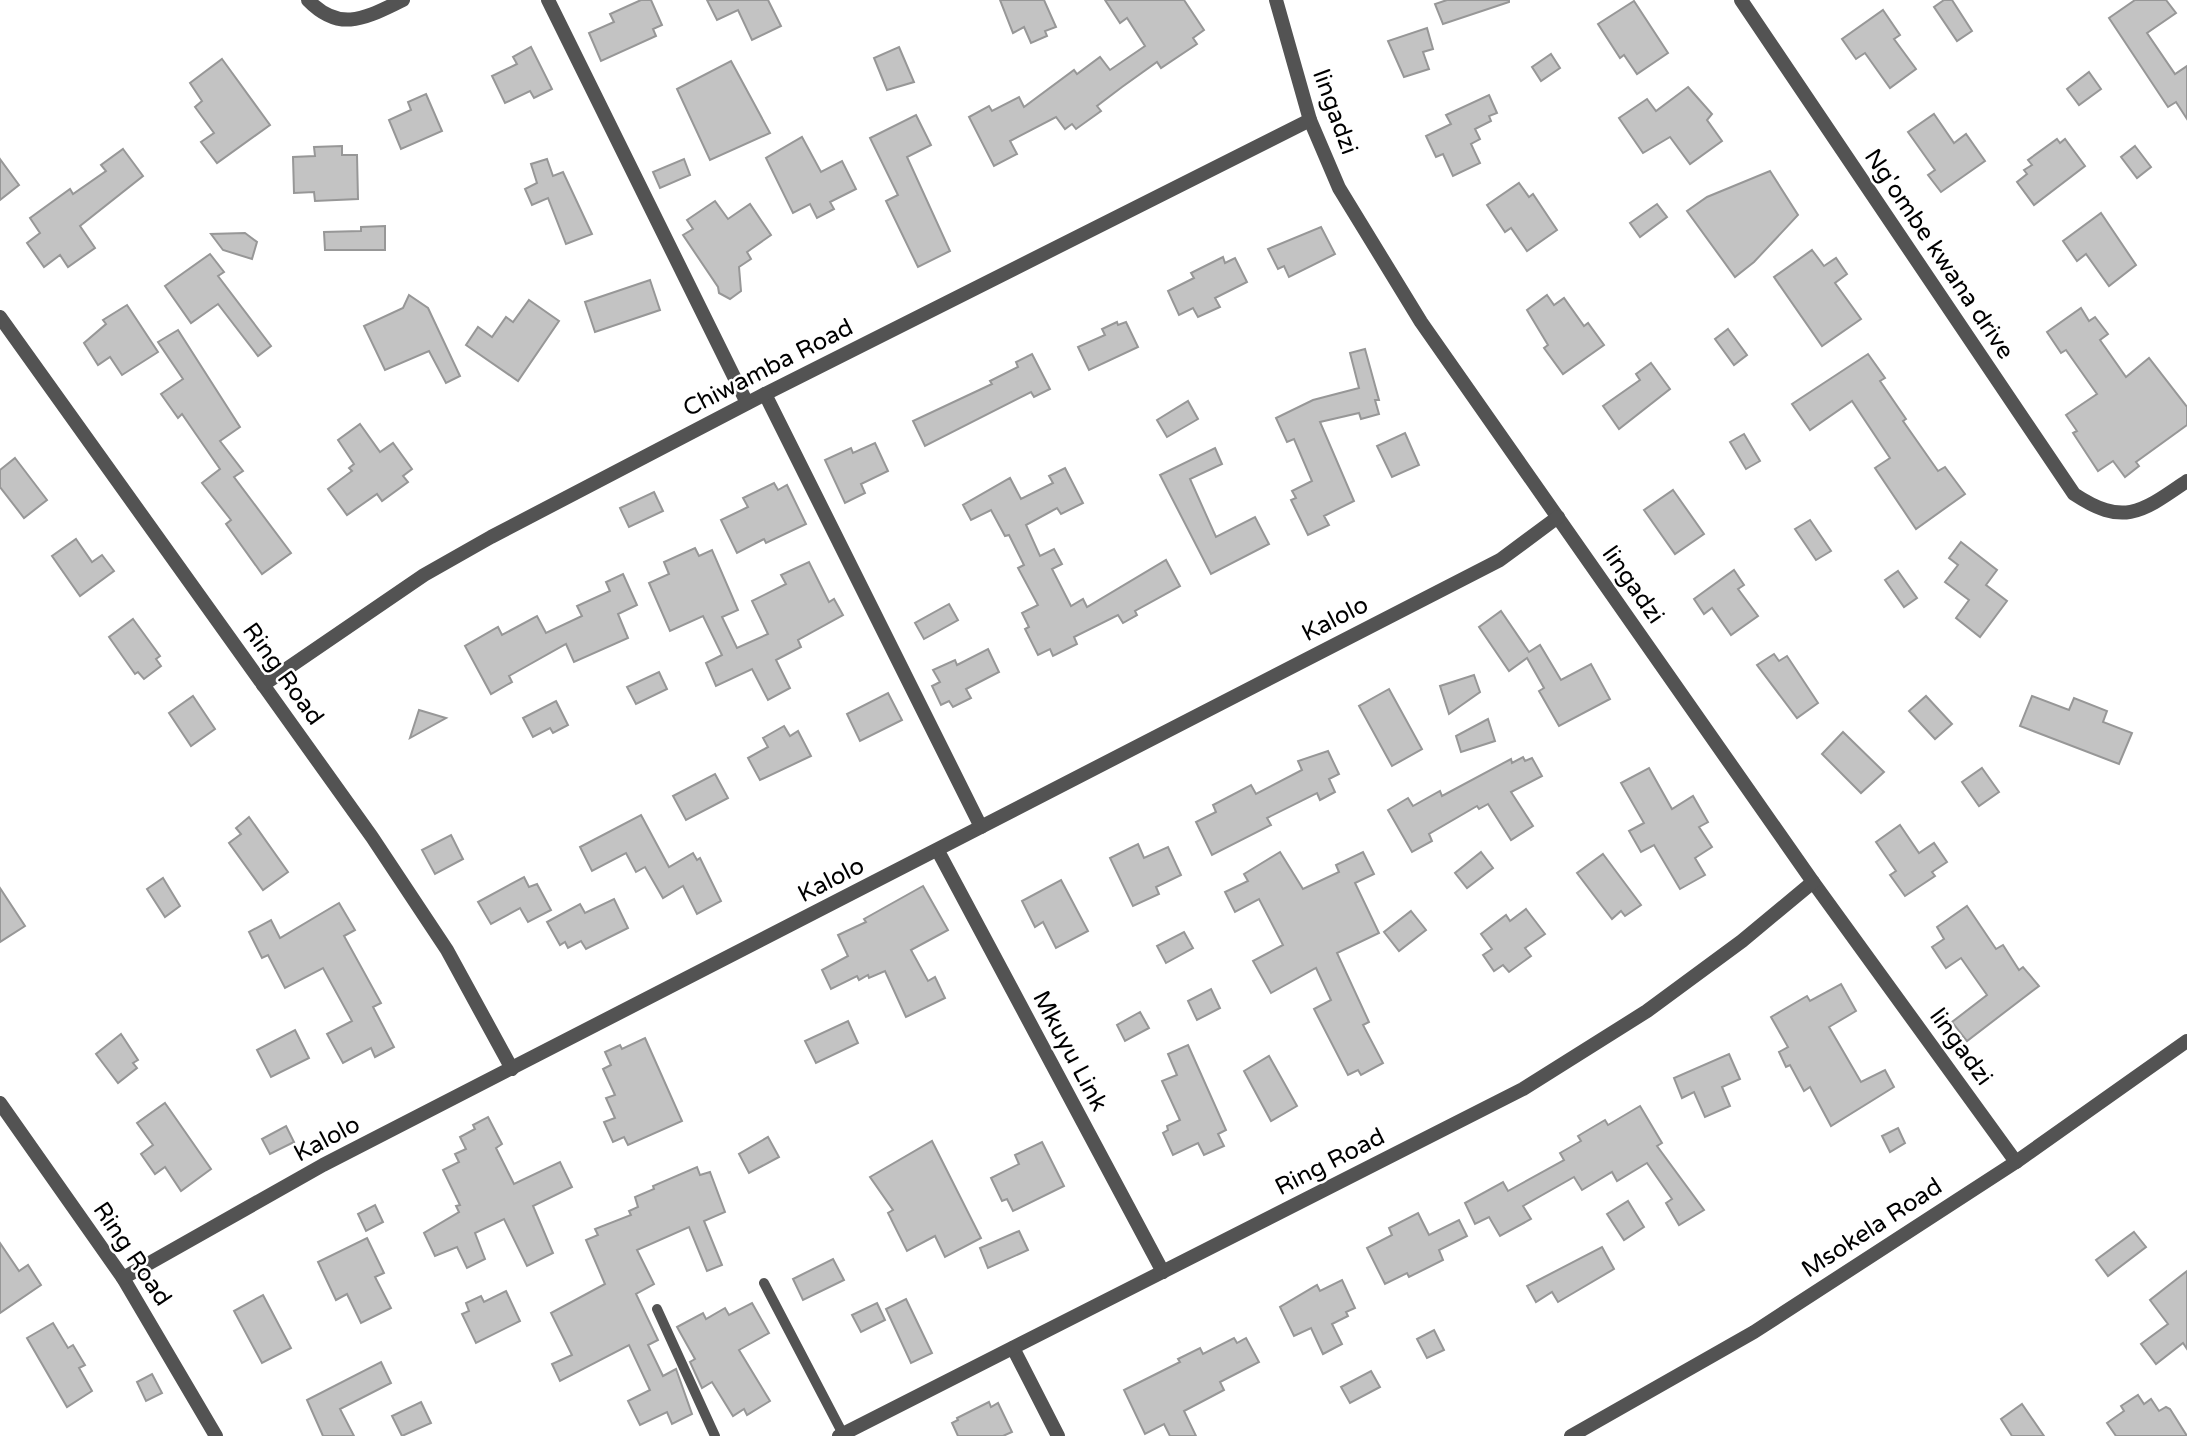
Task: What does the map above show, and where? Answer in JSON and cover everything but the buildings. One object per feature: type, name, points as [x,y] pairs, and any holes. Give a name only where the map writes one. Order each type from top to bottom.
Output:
[{"type":"street","points":[[308,0],[327,15],[341,21],[369,16],[403,0]]},
{"type":"street","points":[[548,0],[747,403]]},
{"type":"street","name":"lingadzi","points":[[1276,0],[1310,120],[1339,188],[1396,282],[1813,882],[2016,1162]]},
{"type":"street","name":"Ng'ombe kwana drive","points":[[1741,0],[2074,494],[2097,509],[2116,513],[2150,507],[2187,481]]},
{"type":"street","name":"Chiwamba Road","points":[[263,685],[424,575],[747,403],[1310,120]]},
{"type":"street","name":"Ring Road","points":[[0,317],[372,837],[447,950],[512,1069]]},
{"type":"street","points":[[765,394],[981,827]]},
{"type":"street","name":"Kalolo","points":[[123,1278],[323,1165],[1500,560],[1558,517]]},
{"type":"street","name":"Mkuyu Link","points":[[938,850],[1163,1272]]},
{"type":"street","name":"Ring Road","points":[[841,1435],[1457,1125],[1560,1068],[1647,1011],[1742,941],[1813,882]]},
{"type":"street","name":"Msokela Road","points":[[1571,1436],[1754,1332],[2016,1162],[2187,1041]]},
{"type":"street","name":"Ring Road","points":[[0,1103],[123,1278],[216,1436]]},
{"type":"street","points":[[1013,1348],[1058,1436]]},
{"type":"lane","points":[[764,1283],[841,1435]]},
{"type":"lane","points":[[657,1309],[715,1436]]}]
